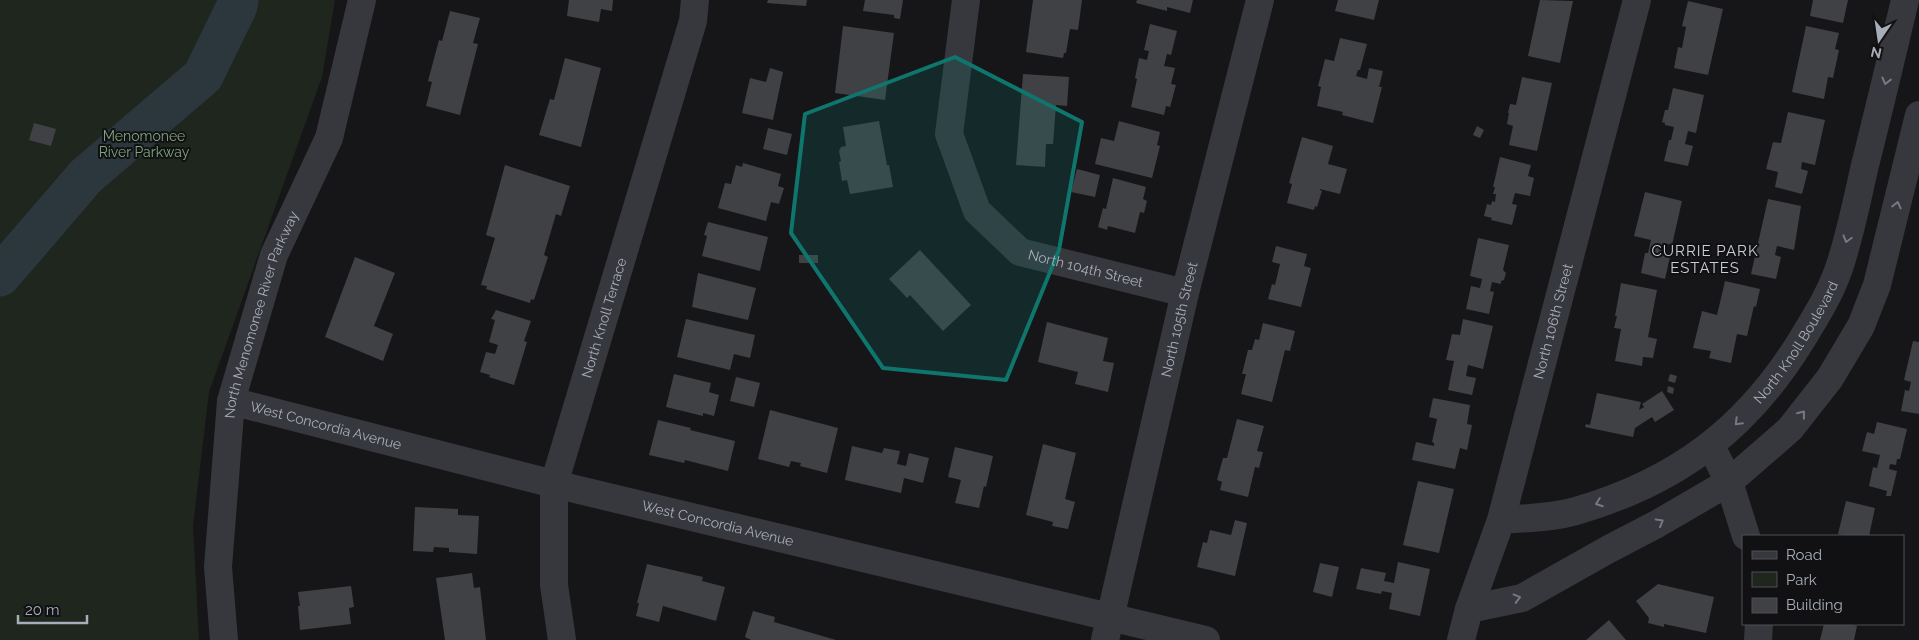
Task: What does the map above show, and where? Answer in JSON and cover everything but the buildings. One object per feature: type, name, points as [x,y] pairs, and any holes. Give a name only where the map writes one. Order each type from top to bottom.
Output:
[{"type":"street","name":"North Menomonee River Parkway","points":[[224,640],[218,567],[231,401],[274,254],[329,138],[362,0]]},
{"type":"street","name":"North Knoll Terrace","points":[[562,640],[554,585],[554,484],[693,21],[695,0]]},
{"type":"street","name":"North 104th Street","points":[[966,0],[948,134],[977,211],[1020,252],[1186,293]]},
{"type":"street","name":"North 105th Street","points":[[1108,628],[1186,293],[1260,0]]},
{"type":"street","name":"North 106th Street","points":[[1461,640],[1469,609],[1501,520],[1637,0]]},
{"type":"street","name":"North Knoll Boulevard","points":[[1501,520],[1574,512],[1627,493],[1669,473],[1711,446],[1761,398],[1788,361],[1819,312],[1838,271],[1851,225],[1905,0]]},
{"type":"street","points":[[1469,609],[1522,598],[1657,524],[1729,482],[1790,429],[1830,378],[1861,326],[1877,285],[1919,115]]},
{"type":"street","name":"West Concordia Avenue","points":[[231,401],[1108,628],[1206,640]]},
{"type":"street","points":[[1711,446],[1729,482],[1746,535]]},
{"type":"street","points":[[1758,625],[1758,640]]},
{"type":"highlighted area","points":[[955,57],[1082,122],[1059,250],[1006,380],[883,368],[791,233],[805,114]]},
{"type":"green space","name":"Menomonee River Parkway","points":[[0,0],[335,0],[322,77],[209,392],[193,526],[199,640],[0,640]]},
{"type":"waterway","points":[[0,276],[86,176],[203,76],[237,6],[238,0]]},
{"type":"district","name":"CURRIE PARK ESTATES","points":[[1705,260]]}]
